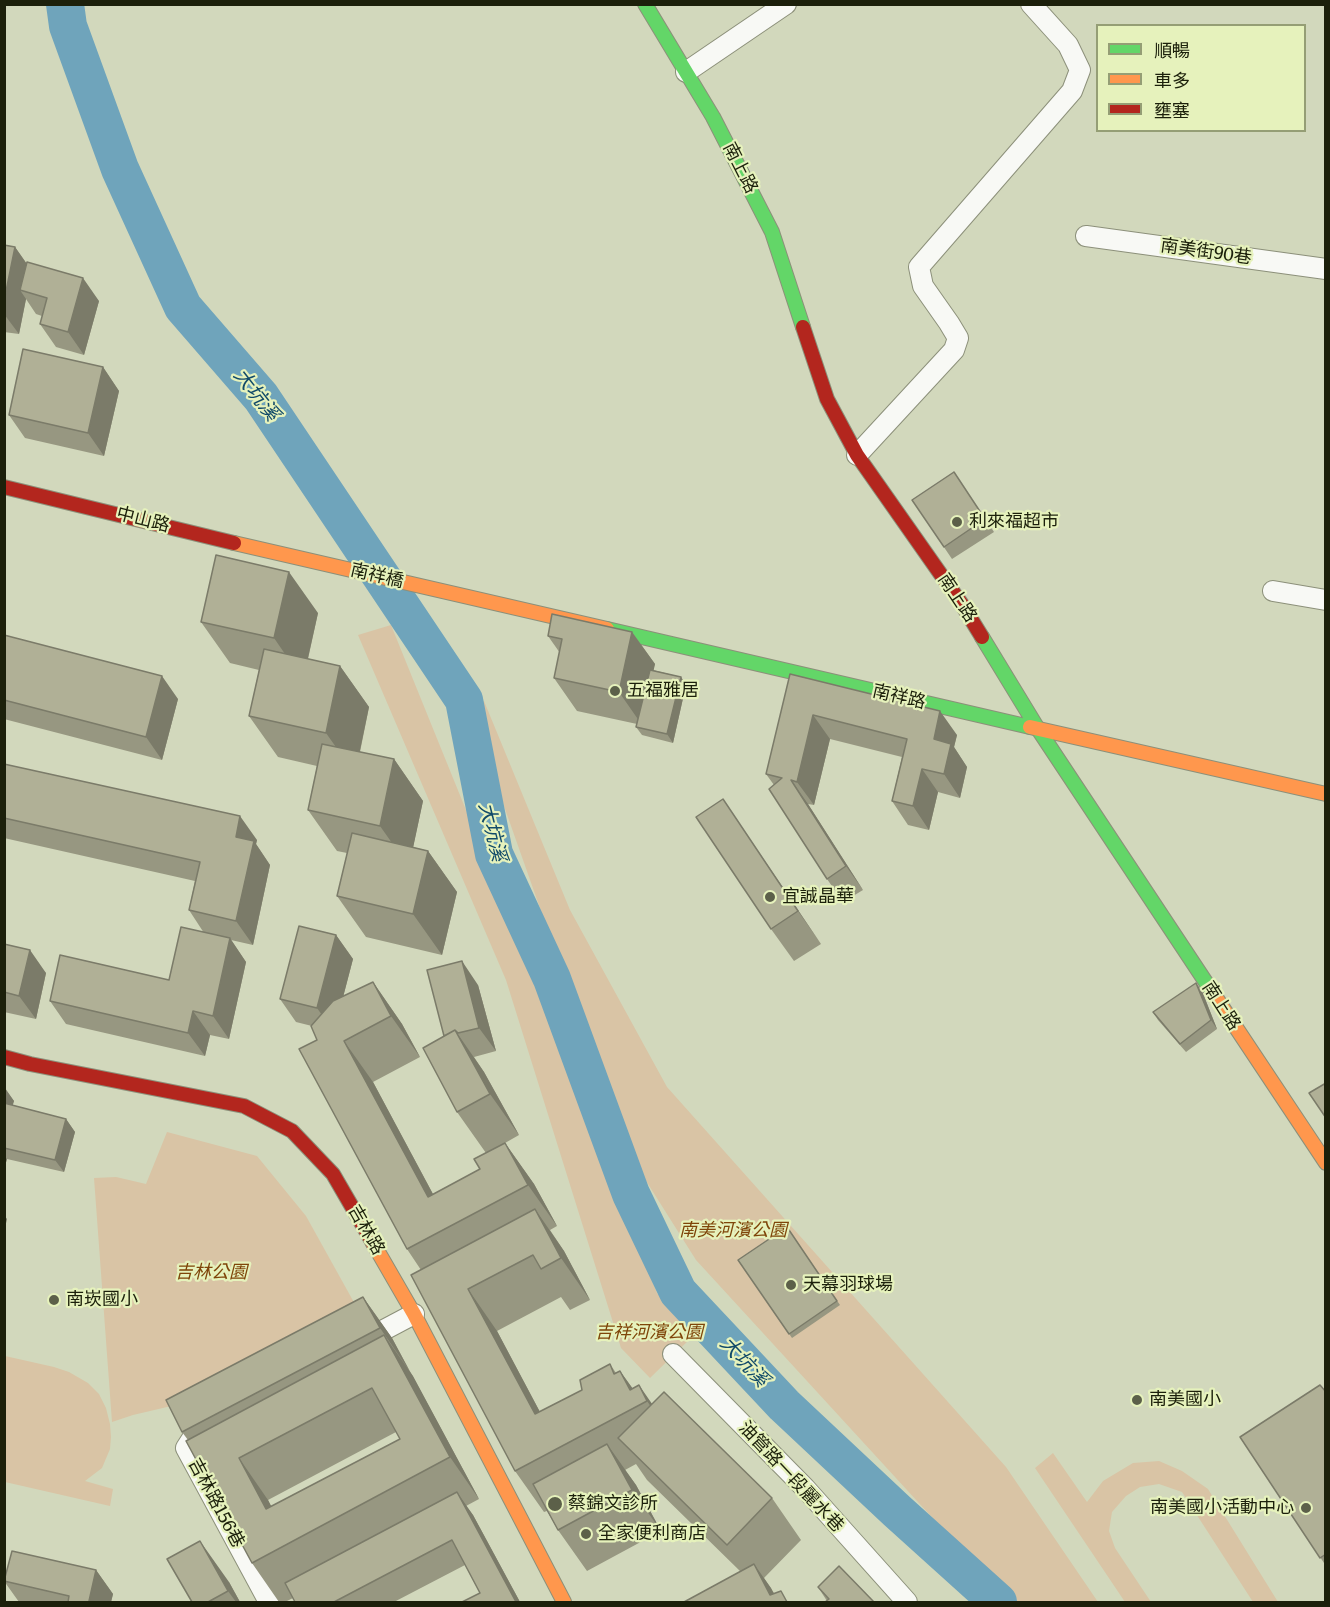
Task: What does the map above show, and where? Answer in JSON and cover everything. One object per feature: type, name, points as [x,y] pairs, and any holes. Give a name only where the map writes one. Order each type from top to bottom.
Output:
[{"type":"street","name":"南上路","points":[[645,4],[713,117],[772,232],[827,399],[858,454],[963,606],[1038,729],[1326,1163]]},
{"type":"street","points":[[686,72],[786,4]]},
{"type":"street","points":[[858,454],[954,350],[958,338],[923,286],[919,267],[1072,91],[1080,70],[1068,45],[1031,4]]},
{"type":"street","name":"南美街90巷","points":[[1086,236],[1326,269]]},
{"type":"street","name":"中山路","points":[[4,487],[282,554]]},
{"type":"street","name":"南祥橋","points":[[282,554],[472,598]]},
{"type":"street","points":[[1273,591],[1326,600]]},
{"type":"street","name":"南祥路","points":[[472,598],[1326,794]]},
{"type":"street","name":"吉林路","points":[[4,1057],[244,1106],[292,1131],[333,1174],[414,1314],[564,1602]]},
{"type":"street","points":[[351,1348],[414,1314]]},
{"type":"street","name":"油管路一段麗水巷","points":[[673,1354],[805,1488],[907,1602]]},
{"type":"street","name":"吉林路156巷","points":[[227,1417],[195,1434],[186,1448],[269,1602]]},
{"type":"green space","name":"吉祥河濱公園","points":[[391,625],[657,1293],[692,1337],[650,1378],[621,1348],[506,980],[358,635]]},
{"type":"green space","name":"南美河濱公園","points":[[484,701],[570,910],[667,1087],[1006,1467],[1098,1602],[1006,1602],[995,1586],[696,1260],[631,1157],[469,707]]},
{"type":"green space","name":"吉林公園","points":[[167,1132],[257,1156],[306,1216],[361,1315],[214,1396],[112,1422],[94,1178],[116,1177],[146,1184]]},
{"type":"green space","points":[[5,1356],[69,1372],[88,1383],[99,1394],[110,1424],[110,1449],[102,1468],[85,1481],[113,1489],[110,1506],[5,1482]]},
{"type":"green space","points":[[1053,1453],[1087,1502],[1103,1481],[1133,1463],[1159,1461],[1182,1471],[1208,1489],[1278,1602],[1253,1602],[1182,1492],[1159,1484],[1140,1487],[1126,1496],[1112,1512],[1109,1531],[1115,1548],[1151,1602],[1125,1602],[1035,1468]]},
{"type":"building","points":[[4,245],[15,247],[4,301]]},
{"type":"building","points":[[27,262],[83,278],[68,332],[40,324],[47,298],[20,290]]},
{"type":"building","points":[[23,349],[103,367],[88,433],[9,415]]},
{"type":"building","name":"利來福超市","points":[[954,472],[985,519],[944,547],[912,500]]},
{"type":"building","points":[[216,555],[289,572],[274,638],[201,622]]},
{"type":"building","points":[[552,614],[632,632],[619,692],[554,678],[562,639],[548,636]]},
{"type":"building","points":[[4,635],[162,676],[146,737],[4,700]]},
{"type":"building","points":[[264,649],[340,666],[326,733],[249,716]]},
{"type":"building","points":[[650,670],[681,677],[667,734],[636,727]]},
{"type":"building","points":[[790,674],[940,711],[934,739],[951,744],[944,774],[922,769],[913,806],[892,801],[907,739],[813,715],[797,782],[791,780],[846,866],[827,879],[769,789],[782,778],[766,774]]},
{"type":"building","points":[[322,744],[394,759],[380,826],[308,810]]},
{"type":"building","points":[[4,764],[240,816],[236,837],[254,841],[236,921],[189,910],[200,862],[4,818]]},
{"type":"building","name":"宜誠晶華","points":[[723,799],[798,911],[771,929],[696,817]]},
{"type":"building","points":[[352,833],[428,851],[413,914],[337,896]]},
{"type":"building","points":[[299,926],[336,935],[317,1008],[280,999]]},
{"type":"building","points":[[181,927],[230,938],[213,1016],[193,1011],[188,1033],[50,1001],[60,955],[169,980]]},
{"type":"building","points":[[4,944],[30,950],[19,996],[4,992]]},
{"type":"building","points":[[462,961],[479,1028],[458,1033],[455,1030],[444,1036],[427,970]]},
{"type":"building","points":[[373,982],[391,1016],[344,1041],[428,1197],[480,1169],[474,1159],[505,1143],[528,1185],[407,1249],[299,1049],[317,1040],[311,1026],[333,1001]]},
{"type":"building","points":[[1196,983],[1211,1020],[1180,1044],[1153,1012]]},
{"type":"building","points":[[455,1030],[490,1094],[457,1112],[423,1048]]},
{"type":"building","points":[[1326,1083],[1326,1118],[1309,1093]]},
{"type":"building","points":[[4,1103],[66,1119],[55,1160],[4,1148]]},
{"type":"building","points":[[535,1209],[561,1258],[541,1269],[533,1255],[468,1289],[535,1414],[582,1390],[580,1380],[610,1364],[614,1374],[620,1371],[630,1390],[639,1385],[647,1401],[515,1471],[411,1275]]},
{"type":"building","name":"天幕羽球場","points":[[787,1227],[837,1301],[789,1334],[738,1260]]},
{"type":"building","points":[[363,1297],[380,1328],[182,1432],[166,1400]]},
{"type":"building","points":[[384,1335],[450,1457],[252,1563],[186,1441]],"holes":[[[372,1388],[400,1439],[266,1509],[239,1458]]]},
{"type":"building","name":"南美國小活動中心","points":[[1320,1385],[1326,1392],[1326,1554],[1320,1558],[1240,1437]]},
{"type":"building","points":[[664,1392],[772,1498],[727,1545],[618,1438]]},
{"type":"building","points":[[607,1444],[632,1490],[558,1530],[533,1484]]},
{"type":"building","points":[[457,1492],[516,1602],[462,1602],[480,1593],[452,1540],[334,1602],[295,1602],[285,1583]]},
{"type":"building","points":[[200,1541],[228,1591],[208,1602],[192,1602],[167,1559]]},
{"type":"building","points":[[12,1551],[96,1570],[89,1601],[96,1602],[68,1602],[69,1596],[4,1581]]},
{"type":"building","points":[[754,1564],[770,1595],[781,1591],[787,1602],[684,1602]]},
{"type":"building","points":[[839,1566],[874,1602],[825,1602],[829,1599],[818,1587]]},
{"type":"waterway","name":"大坑溪","points":[[65,4],[68,26],[120,169],[183,307],[261,397],[464,700],[494,854],[552,979],[631,1194],[678,1292],[784,1405],[998,1602]]},
{"type":"traffic: fast","points":[[645,4],[713,117],[772,232],[803,327]]},
{"type":"traffic: fast","points":[[607,629],[1030,727]]},
{"type":"traffic: fast","points":[[982,637],[1038,729],[1215,996]]},
{"type":"traffic: slow","points":[[234,543],[607,629]]},
{"type":"traffic: slow","points":[[1030,727],[1326,794]]},
{"type":"traffic: slow","points":[[1215,996],[1326,1163]]},
{"type":"traffic: slow","points":[[373,1243],[414,1314],[564,1602]]},
{"type":"traffic: jam","points":[[803,327],[827,399],[857,455],[963,606],[982,637]]},
{"type":"traffic: jam","points":[[4,487],[234,543]]},
{"type":"traffic: jam","points":[[4,1057],[244,1106],[292,1131],[333,1174],[373,1243]]},
{"type":"place","name":"利來福超市","points":[[957,522]]},
{"type":"place","name":"五福雅居","points":[[615,691]]},
{"type":"place","name":"宜誠晶華","points":[[770,897]]},
{"type":"place","name":"天幕羽球場","points":[[791,1285]]},
{"type":"place","name":"南崁國小","points":[[54,1300]]},
{"type":"place","name":"南美國小","points":[[1137,1400]]},
{"type":"place","name":"蔡錦文診所","points":[[555,1504]]},
{"type":"place","name":"南美國小活動中心","points":[[1306,1508]]},
{"type":"place","name":"全家便利商店","points":[[586,1534]]}]
